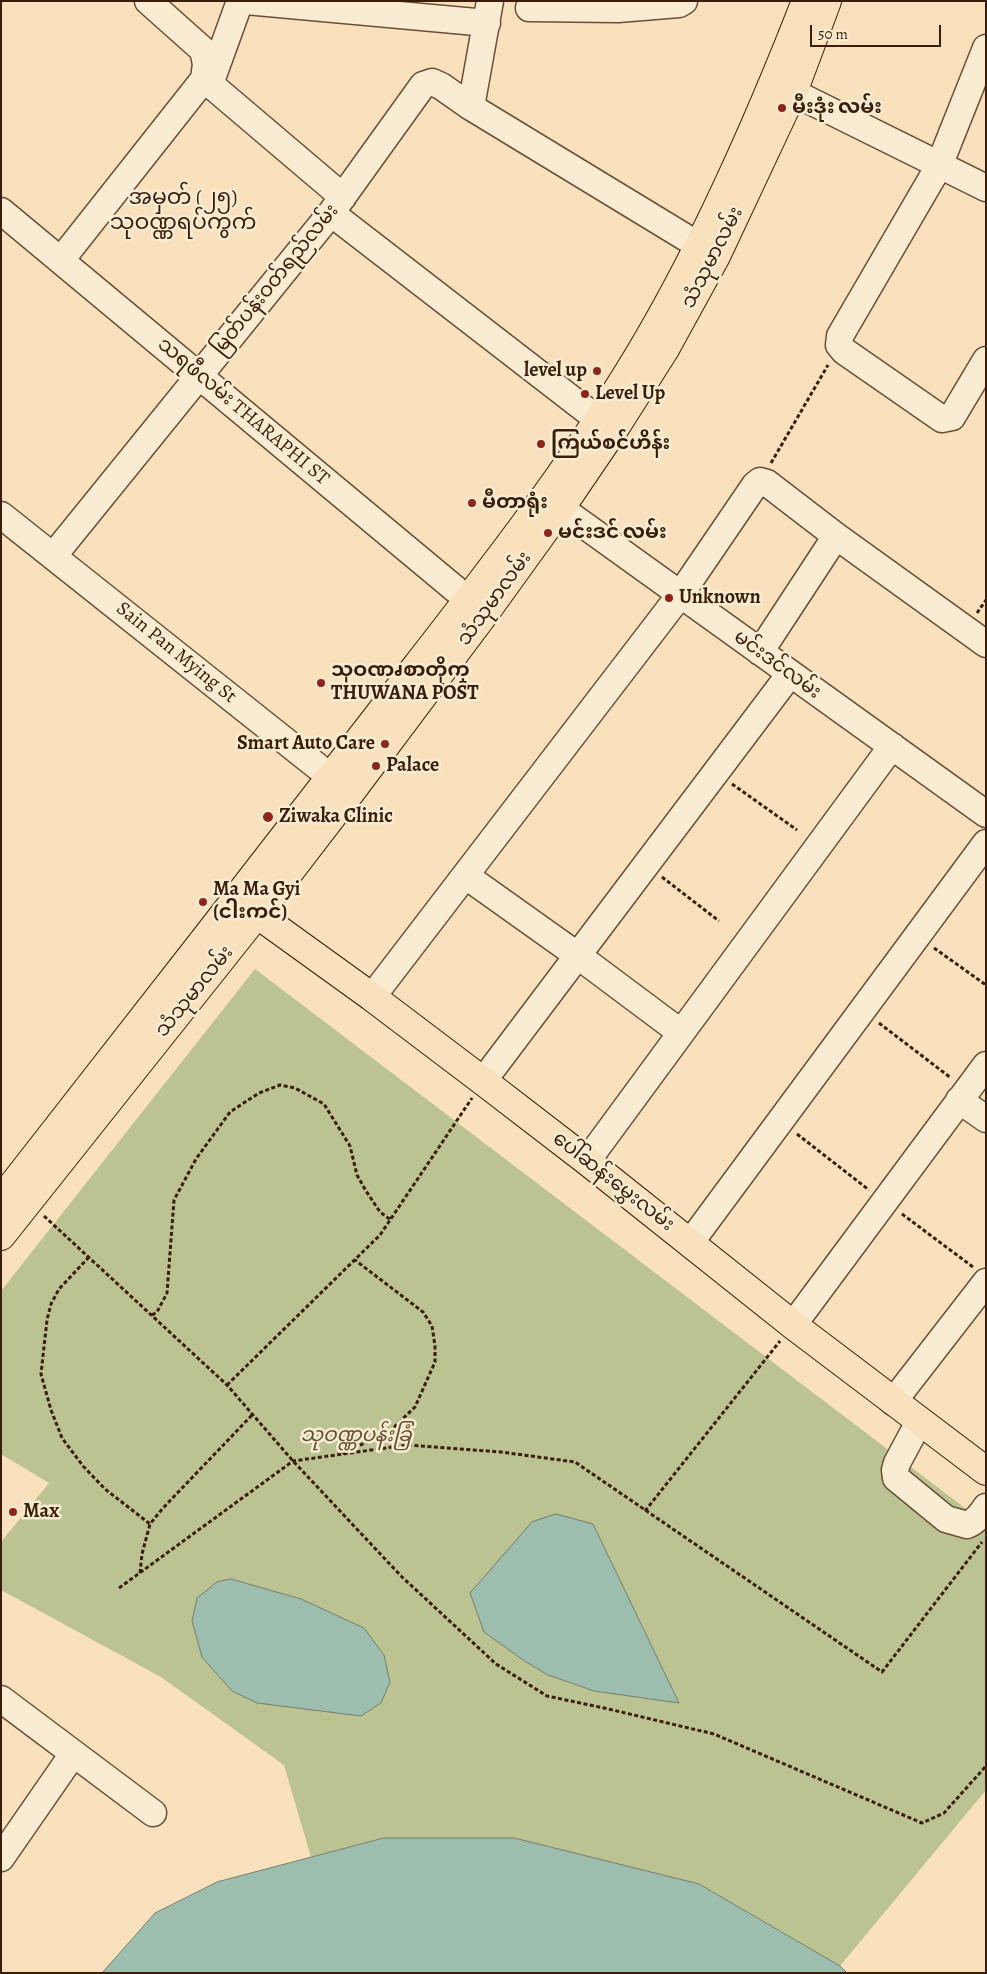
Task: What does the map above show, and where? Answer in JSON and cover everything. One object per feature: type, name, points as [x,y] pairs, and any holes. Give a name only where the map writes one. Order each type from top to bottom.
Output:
[{"type":"main road","name":"သံသုမာလမ်း","points":[[784,87],[806,1]]},
{"type":"main road","name":"သံသုမာလမ်း","points":[[1,1236],[29,1201],[247,906],[477,606],[553,503],[605,425],[649,338],[707,251],[784,87],[828,1]]},
{"type":"main road","name":"သံသုမာလမ်း","points":[[1,1200],[247,906]]},
{"type":"main road","name":"ပေါ်ဆန်းမွှေးလမ်း","points":[[247,906],[483,1081],[793,1325],[986,1471]]},
{"type":"street","points":[[148,1],[203,50],[207,81],[337,205],[605,425]]},
{"type":"street","points":[[61,260],[207,81],[240,1]]},
{"type":"street","points":[[246,1],[488,12],[471,106],[707,251]]},
{"type":"street","points":[[529,8],[618,9],[679,4],[684,1]]},
{"type":"street","points":[[986,48],[939,166],[840,336],[839,345],[844,351],[942,419],[952,417],[986,360]]},
{"type":"street","name":"မြတ်ပန်းဝတ်ရည်လမ်း","points":[[54,555],[337,205],[424,85],[432,82],[441,86],[471,106]]},
{"type":"street","points":[[784,87],[986,188]]},
{"type":"street","name":"သရဖီလမ်း THARAPHI ST","points":[[1,211],[477,606]]},
{"type":"street","points":[[372,997],[680,595],[755,484],[760,481],[767,483],[836,536],[986,644]]},
{"type":"street","name":"မင်းဒင်လမ်း","points":[[553,503],[986,814]]},
{"type":"street","name":"Sain Pan Mying St","points":[[1,515],[54,555],[340,785]]},
{"type":"street","points":[[760,652],[836,536]]},
{"type":"street","points":[[483,1081],[790,674]]},
{"type":"street","points":[[587,1161],[892,746]]},
{"type":"street","points":[[690,1243],[986,843]]},
{"type":"street","points":[[466,876],[577,955],[680,1032]]},
{"type":"street","points":[[793,1325],[883,1201],[986,1065]]},
{"type":"street","points":[[963,1095],[986,1119]]},
{"type":"street","points":[[893,1402],[982,1276]]},
{"type":"street","points":[[919,1422],[897,1463],[895,1470],[896,1478],[946,1519],[967,1526],[982,1514],[986,1507]]},
{"type":"street","points":[[1,1699],[153,1813]]},
{"type":"street","points":[[1,1858],[73,1754]]},
{"type":"path","points":[[760,481],[839,345]]},
{"type":"path","points":[[715,772],[797,830]]},
{"type":"path","points":[[646,864],[719,921]]},
{"type":"path","points":[[917,936],[986,985]]},
{"type":"path","points":[[863,1010],[963,1095]]},
{"type":"path","points":[[227,1384],[380,1235],[483,1081]]},
{"type":"path","points":[[152,1315],[157,1312],[167,1294],[174,1200],[196,1159],[230,1112],[259,1093],[280,1085],[295,1088],[324,1104],[350,1146],[357,1175],[380,1212],[391,1220]]},
{"type":"path","points":[[781,1121],[982,1276]]},
{"type":"path","points":[[29,1201],[227,1384],[293,1461],[401,1576],[496,1664],[547,1696],[714,1734],[922,1823],[944,1813],[986,1766]]},
{"type":"path","points":[[89,1257],[58,1289],[51,1304],[41,1374],[62,1438],[83,1466],[105,1489],[150,1524]]},
{"type":"path","points":[[337,1455],[388,1433],[415,1407],[435,1362],[432,1326],[423,1312],[355,1260]]},
{"type":"path","points":[[645,1511],[793,1325]]},
{"type":"path","points":[[140,1573],[142,1554],[150,1524],[253,1414]]},
{"type":"path","points":[[119,1588],[293,1461],[407,1445],[501,1452],[575,1462],[882,1672],[986,1538]]},
{"type":"green space","name":"သုဝဏ္ဏပန်းခြံ","points":[[255,969],[986,1524],[986,1790],[840,1966],[699,1884],[384,1838],[311,1857],[284,1765],[161,1677],[1,1590],[1,1542],[49,1483],[1,1454],[1,1291]]},
{"type":"shaded area","points":[[556,1514],[593,1524],[679,1703],[594,1691],[548,1675],[484,1632],[470,1593],[532,1522]]},
{"type":"shaded area","points":[[231,1579],[301,1599],[364,1628],[384,1655],[390,1682],[381,1703],[361,1716],[257,1703],[232,1691],[202,1657],[192,1621],[197,1598],[217,1582]]},
{"type":"shaded area","points":[[384,1838],[514,1838],[699,1884],[840,1966],[847,1973],[102,1973],[155,1913],[217,1882]]},
{"type":"place","name":"မီးဒုံး လမ်း","points":[[782,108]]},
{"type":"place","name":"level up","points":[[597,371]]},
{"type":"place","name":"Level Up","points":[[585,394]]},
{"type":"place","name":"ကြယ်စင်ဟိန်း","points":[[541,444]]},
{"type":"place","name":"မီတာရုံး","points":[[472,503]]},
{"type":"place","name":"မင်းဒင် လမ်း","points":[[548,533]]},
{"type":"place","name":"Unknown","points":[[669,598]]},
{"type":"place","name":"သုဝဏၧစာတိုက္ THUWANA POST","points":[[321,683]]},
{"type":"place","name":"Smart Auto Care","points":[[385,744]]},
{"type":"place","name":"Palace","points":[[376,766]]},
{"type":"place","name":"Ziwaka Clinic","points":[[268,817]]},
{"type":"place","name":"Ma Ma Gyi (ငါးကင်)","points":[[203,902]]},
{"type":"place","name":"Max","points":[[13,1512]]},
{"type":"district","name":"အမှတ် (၂၅) သုဝဏ္ဏရပ်ကွက်","points":[[183,212]]}]
